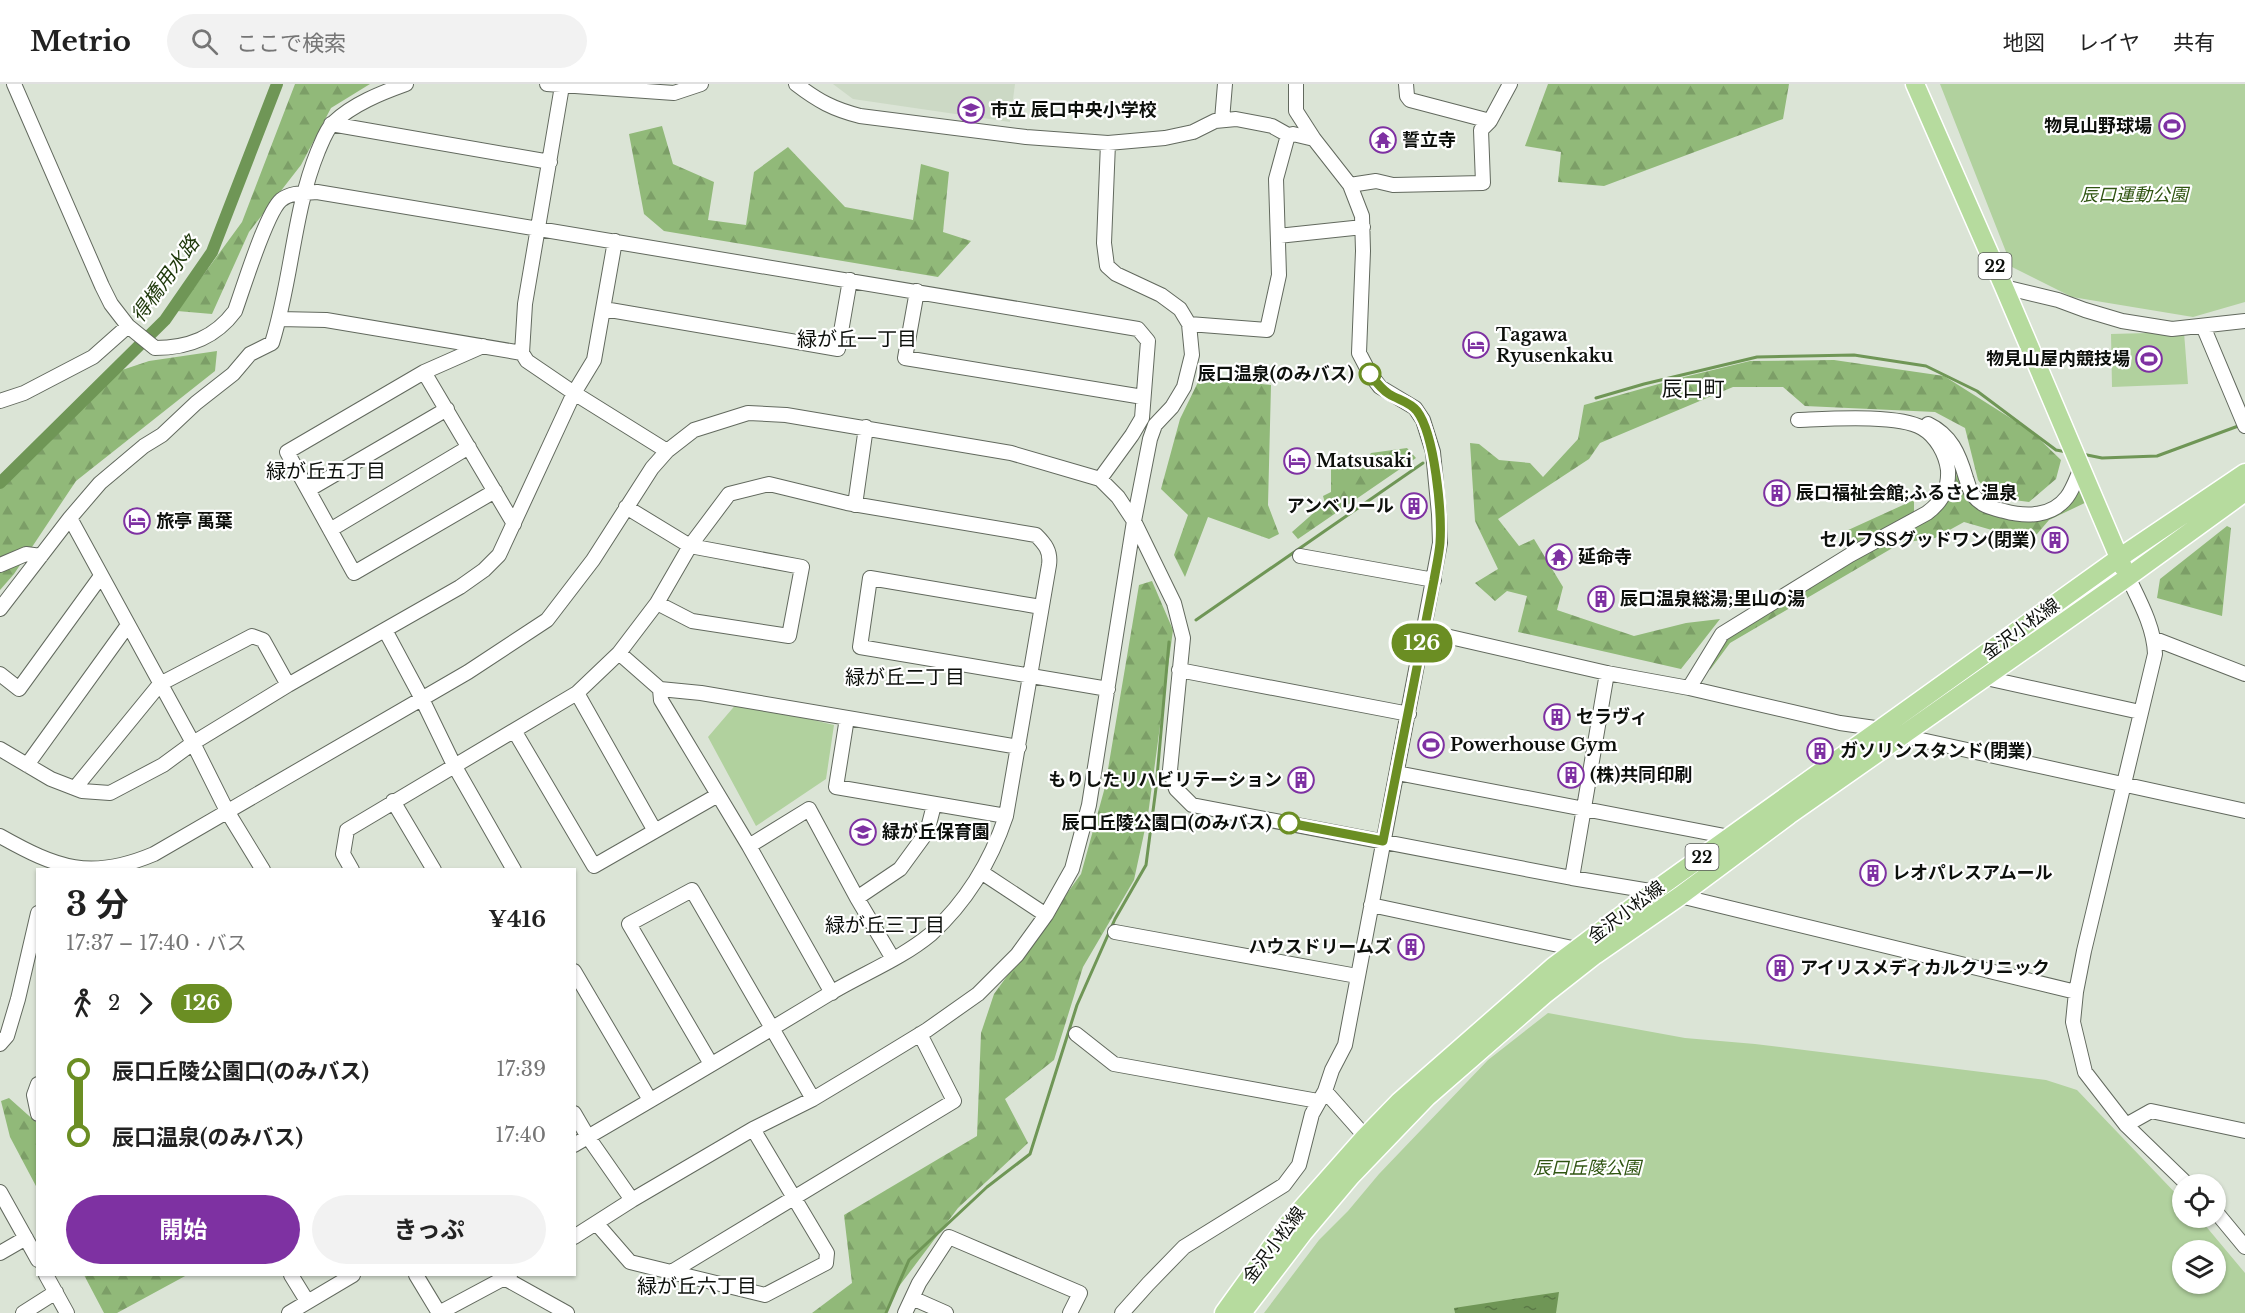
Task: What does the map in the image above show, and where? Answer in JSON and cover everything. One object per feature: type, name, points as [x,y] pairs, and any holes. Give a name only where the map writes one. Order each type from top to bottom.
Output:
[{"type":"main road","name":"22","points":[[1915,84],[2128,577]]},
{"type":"main road","name":"金沢小松線","points":[[1242,1313],[1303,1233],[1351,1176],[1399,1102],[1553,967],[1653,892],[2119,558],[2245,473]]},
{"type":"main road","name":"金沢小松線","points":[[1224,1313],[1288,1224],[1371,1143],[1535,1002],[1789,815],[1986,678],[2245,492]]},
{"type":"street","points":[[14,84],[111,304],[134,330],[155,348],[174,348],[197,342],[226,324],[235,311],[267,223],[281,200],[293,194],[317,192],[347,196],[1138,329],[1148,340],[1144,411],[1142,418],[1100,480]]},
{"type":"street","points":[[0,609],[100,483],[144,446],[162,435],[196,403],[233,374],[250,354],[272,343],[305,193],[314,161],[331,124],[381,93],[406,84]]},
{"type":"street","points":[[547,84],[674,93],[701,84]]},
{"type":"street","points":[[796,84],[816,100],[860,116],[1026,137],[1108,143],[1165,138],[1193,132],[1215,121],[1236,119],[1255,121],[1272,126],[1288,135],[1293,134],[1314,140]]},
{"type":"street","points":[[1222,120],[1224,84]]},
{"type":"street","points":[[1122,1313],[1184,1247],[1284,1185],[1299,1165],[1312,1114],[1345,1044],[1440,543],[1432,452],[1423,420],[1415,408],[1380,387],[1359,353],[1362,216],[1350,185],[1314,140],[1296,111],[1296,84]]},
{"type":"street","points":[[1406,84],[1407,96],[1410,100],[1490,121]]},
{"type":"street","points":[[1350,185],[1376,181],[1393,184],[1483,183],[1481,130],[1490,121],[1510,84]]},
{"type":"street","points":[[562,86],[525,304],[522,353],[527,361],[574,393],[667,451]]},
{"type":"street","points":[[331,124],[550,162]]},
{"type":"street","points":[[1189,324],[1267,330],[1279,275],[1276,179],[1288,135]]},
{"type":"street","points":[[576,1236],[753,1129],[813,1099],[920,1034],[978,994],[1017,955],[1046,915],[1072,869],[1089,805],[1134,521],[1150,439],[1155,425],[1172,408],[1184,387],[1189,371],[1191,340],[1189,324],[1180,309],[1161,295],[1116,274],[1107,266],[1104,243],[1108,143]]},
{"type":"street","points":[[1278,236],[1363,227]]},
{"type":"street","points":[[0,749],[51,779],[82,791],[110,793],[149,773],[193,743],[288,685],[460,587],[484,570],[499,555],[574,393],[594,360],[615,241]]},
{"type":"street","points":[[604,309],[838,349],[850,280]]},
{"type":"street","points":[[2004,287],[2058,300],[2122,321],[2172,329],[2245,321]]},
{"type":"street","points":[[917,291],[905,358],[1143,397]]},
{"type":"street","points":[[279,319],[326,320],[522,353]]},
{"type":"street","points":[[2203,326],[2242,421]]},
{"type":"street","points":[[0,400],[24,393],[93,357],[134,330]]},
{"type":"street","points":[[483,346],[424,372],[287,452],[354,573],[495,491]]},
{"type":"street","points":[[424,372],[514,524]]},
{"type":"street","points":[[308,490],[447,409]]},
{"type":"street","points":[[0,836],[56,867],[109,868],[154,854],[468,672],[547,620],[593,560],[652,468],[667,451],[694,430],[748,413],[786,415],[1011,453],[1100,480],[1118,497],[1134,521],[1174,603],[1183,638],[1170,770],[1176,789],[1192,805],[1572,878],[1680,896],[2076,992]]},
{"type":"street","points":[[1798,420],[1843,418],[1925,422],[1945,434],[1958,453],[1971,492],[1980,503],[2013,514],[2032,516],[2057,506],[2067,497],[2078,460]]},
{"type":"street","points":[[1689,688],[1722,634],[1850,555],[1938,506],[1948,481],[1947,466],[1933,436],[1911,423]]},
{"type":"street","points":[[855,505],[866,428]]},
{"type":"street","points":[[330,530],[469,447]]},
{"type":"street","points":[[351,868],[344,854],[347,830],[577,693],[619,653],[657,603],[690,546],[729,494],[769,484],[855,505],[1036,535],[1046,545],[1050,557],[1006,816],[996,846],[958,905],[930,934],[893,959],[576,1144]]},
{"type":"street","points":[[627,507],[690,546],[802,567],[789,636],[692,621],[657,603]]},
{"type":"street","points":[[70,518],[193,743],[227,811],[262,868]]},
{"type":"street","points":[[0,566],[26,554],[41,556]]},
{"type":"street","points":[[1300,556],[1434,580]]},
{"type":"street","points":[[0,674],[19,689],[101,576]]},
{"type":"street","points":[[2128,577],[2155,639],[2155,654],[2076,992],[2073,1022],[2085,1072],[2126,1125],[2177,1174]]},
{"type":"street","points":[[1041,607],[870,578],[860,647],[1108,689]]},
{"type":"street","points":[[27,765],[128,625]]},
{"type":"street","points":[[385,630],[454,765],[512,868]]},
{"type":"street","points":[[1424,631],[1607,674],[1689,688],[1840,723],[1882,729],[1903,736],[2245,811]]},
{"type":"street","points":[[75,788],[160,684],[252,636],[263,640],[288,685]]},
{"type":"street","points":[[2155,639],[2245,674]]},
{"type":"street","points":[[619,653],[660,689],[701,693],[1019,747]]},
{"type":"street","points":[[1179,670],[1408,714]]},
{"type":"street","points":[[1572,878],[1607,674]]},
{"type":"street","points":[[1986,678],[2140,712]]},
{"type":"street","points":[[660,689],[661,700],[749,846],[832,993]]},
{"type":"street","points":[[577,693],[655,831]]},
{"type":"street","points":[[847,718],[836,787],[1006,816]]},
{"type":"street","points":[[515,732],[594,866],[718,795]]},
{"type":"street","points":[[1397,773],[1730,837]]},
{"type":"street","points":[[393,801],[433,868]]},
{"type":"street","points":[[857,897],[900,869],[927,832],[934,805]]},
{"type":"street","points":[[749,846],[809,809],[893,959]]},
{"type":"street","points":[[981,872],[1046,915]]},
{"type":"street","points":[[711,1064],[629,924],[692,890],[813,1099]]},
{"type":"street","points":[[1371,905],[1577,949]]},
{"type":"street","points":[[0,1044],[7,1036],[18,999],[36,922]]},
{"type":"street","points":[[1115,932],[1357,976]]},
{"type":"street","points":[[576,974],[650,1100]]},
{"type":"street","points":[[673,1271],[954,1101],[920,1034]]},
{"type":"street","points":[[1076,1034],[1114,1064],[1322,1096],[1371,1143]]},
{"type":"street","points":[[36,1090],[34,1095],[36,1104]]},
{"type":"street","points":[[2126,1125],[2151,1112],[2245,1131]]},
{"type":"street","points":[[576,1116],[632,1200]]},
{"type":"street","points":[[597,1224],[630,1262],[765,1295],[825,1263],[826,1253],[753,1129]]},
{"type":"street","points":[[0,1192],[36,1256]]},
{"type":"street","points":[[2226,1224],[2245,1247]]},
{"type":"street","points":[[905,1313],[919,1283],[949,1237],[1080,1293],[1070,1313]]},
{"type":"street","points":[[0,1253],[26,1238]]},
{"type":"street","points":[[47,1276],[67,1313]]},
{"type":"street","points":[[292,1276],[307,1301]]},
{"type":"street","points":[[289,1313],[351,1276]]},
{"type":"street","points":[[417,1276],[439,1313],[506,1276],[567,1313]]},
{"type":"street","points":[[22,1313],[56,1292]]},
{"type":"street","points":[[912,1298],[946,1313]]},
{"type":"shaded area","name":"市立 辰口中央小学校","points":[[833,84],[1015,84],[1010,122],[853,99]]},
{"type":"green space","points":[[295,84],[370,84],[331,108],[301,165],[249,232],[212,314],[177,311],[242,222]]},
{"type":"green space","points":[[1548,84],[1789,84],[1783,119],[1604,186],[1558,182],[1561,152],[1525,146]]},
{"type":"green space","name":"辰口運動公園","points":[[1940,84],[2245,84],[2245,302],[2193,317],[2072,297],[2012,267]]},
{"type":"green space","points":[[662,126],[673,164],[714,182],[708,220],[746,225],[754,172],[788,147],[845,207],[913,220],[921,164],[949,172],[943,232],[971,241],[938,277],[664,231],[644,214],[629,134]]},
{"type":"green space","name":"物見山屋内競技場","points":[[2184,332],[2188,384],[2112,387],[2111,334]]},
{"type":"green space","points":[[217,351],[215,371],[76,481],[14,574],[0,590],[0,488],[116,372],[149,361]]},
{"type":"green space","points":[[1834,360],[1944,376],[2031,431],[2061,460],[2056,479],[2029,502],[1992,497],[1978,480],[1965,428],[1935,412],[1805,406],[1783,387],[1733,387],[1600,443],[1589,459],[1498,519],[1519,546],[1534,539],[1563,587],[1557,610],[1634,636],[1686,623],[1720,619],[1681,669],[1518,632],[1527,596],[1507,591],[1495,601],[1475,583],[1498,569],[1475,521],[1470,443],[1479,444],[1499,460],[1530,463],[1543,477],[1578,439],[1584,405],[1750,361]]},
{"type":"green space","points":[[1200,378],[1271,385],[1268,505],[1279,534],[1269,539],[1208,517],[1185,577],[1174,555],[1188,515],[1161,489],[1180,419]]},
{"type":"green space","points":[[1407,448],[1416,458],[1298,539],[1292,532],[1325,503],[1323,496],[1331,492],[1331,465],[1363,465],[1371,453]]},
{"type":"green space","points":[[1961,457],[1969,497],[2039,519],[2085,479],[2091,500],[2049,520],[2037,534],[2023,539],[1964,522],[1935,538],[1901,543],[1730,643],[1710,670],[1711,661],[1731,635],[1903,528],[1927,520],[1951,497]]},
{"type":"green space","points":[[1914,500],[1914,512],[1854,548],[1846,531]]},
{"type":"green space","points":[[2227,526],[2231,528],[2222,616],[2157,598],[2160,579]]},
{"type":"green space","points":[[1152,581],[1173,630],[1148,815],[1134,880],[1083,967],[1054,1060],[1005,1099],[1028,1143],[958,1208],[897,1289],[885,1313],[812,1313],[852,1283],[844,1215],[977,1136],[981,1033],[994,994],[1081,874],[1105,787],[1139,585]]},
{"type":"green space","points":[[738,702],[834,725],[826,779],[756,826],[708,737]]},
{"type":"green space","name":"辰口丘陵公園","points":[[1548,1013],[1685,1038],[1755,1044],[2046,1080],[2077,1090],[2172,1190],[2172,1228],[2207,1228],[2217,1240],[2172,1240],[2172,1294],[2226,1294],[2226,1250],[2245,1273],[2245,1313],[1264,1313],[1319,1240],[1348,1211],[1379,1174],[1488,1060]]},
{"type":"green space","points":[[9,1098],[36,1122],[36,1186],[10,1137],[1,1101]]},
{"type":"green space","points":[[85,1276],[185,1276],[117,1313],[104,1313]]},
{"type":"water","points":[[1559,1292],[1556,1313],[1455,1313],[1454,1308]]},
{"type":"waterway","name":"得橋用水路","points":[[0,483],[165,320],[212,252],[277,84]]},
{"type":"waterway","points":[[1596,398],[1757,357],[1854,355],[1926,366],[1977,391],[2056,450],[2067,452]]},
{"type":"waterway","points":[[2082,454],[2102,458],[2157,456],[2241,425]]},
{"type":"waterway","points":[[1196,620],[1423,463]]},
{"type":"waterway","points":[[886,1313],[909,1260],[987,1187],[1030,1154],[1077,1005],[1115,919],[1146,865],[1156,788],[1169,642]]},
{"type":"bus line","name":"126","points":[[1289,823],[1383,841],[1434,580],[1440,543],[1439,514],[1432,452],[1423,420],[1415,408],[1390,395],[1370,374]]},
{"type":"place","name":"市立 辰口中央小学校","points":[[971,110]]},
{"type":"place","name":"物見山野球場","points":[[2172,126]]},
{"type":"place","name":"誓立寺","points":[[1383,140]]},
{"type":"place","name":"Tagawa Ryusenkaku","points":[[1476,345]]},
{"type":"place","name":"物見山屋内競技場","points":[[2149,359]]},
{"type":"place","name":"辰口温泉(のみバス)","points":[[1370,374]]},
{"type":"place","name":"Matsusaki","points":[[1297,461]]},
{"type":"place","name":"辰口福祉会館;ふるさと温泉","points":[[1777,493]]},
{"type":"place","name":"アンベリール","points":[[1414,506]]},
{"type":"place","name":"旅亭 萬葉","points":[[137,521]]},
{"type":"place","name":"セルフSSグッドワン(閉業)","points":[[2055,540]]},
{"type":"place","name":"延命寺","points":[[1559,557]]},
{"type":"place","name":"辰口温泉総湯;里山の湯","points":[[1601,599]]},
{"type":"place","name":"セラヴィ","points":[[1557,717]]},
{"type":"place","name":"Powerhouse Gym","points":[[1431,745]]},
{"type":"place","name":"ガソリンスタンド(閉業)","points":[[1820,751]]},
{"type":"place","name":"(株)共同印刷","points":[[1571,775]]},
{"type":"place","name":"もりしたリハビリテーション","points":[[1301,780]]},
{"type":"place","name":"辰口丘陵公園口(のみバス)","points":[[1289,823]]},
{"type":"place","name":"緑が丘保育園","points":[[863,832]]},
{"type":"place","name":"レオパレスアムール","points":[[1873,873]]},
{"type":"place","name":"ハウスドリームズ","points":[[1411,947]]},
{"type":"place","name":"アイリスメディカルクリニック","points":[[1780,968]]},
{"type":"district","name":"緑が丘一丁目","points":[[857,339]]},
{"type":"district","name":"辰口町","points":[[1693,389]]},
{"type":"district","name":"緑が丘五丁目","points":[[326,471]]},
{"type":"district","name":"緑が丘二丁目","points":[[905,677]]},
{"type":"district","name":"緑が丘三丁目","points":[[885,925]]},
{"type":"district","name":"緑が丘六丁目","points":[[697,1286]]}]
